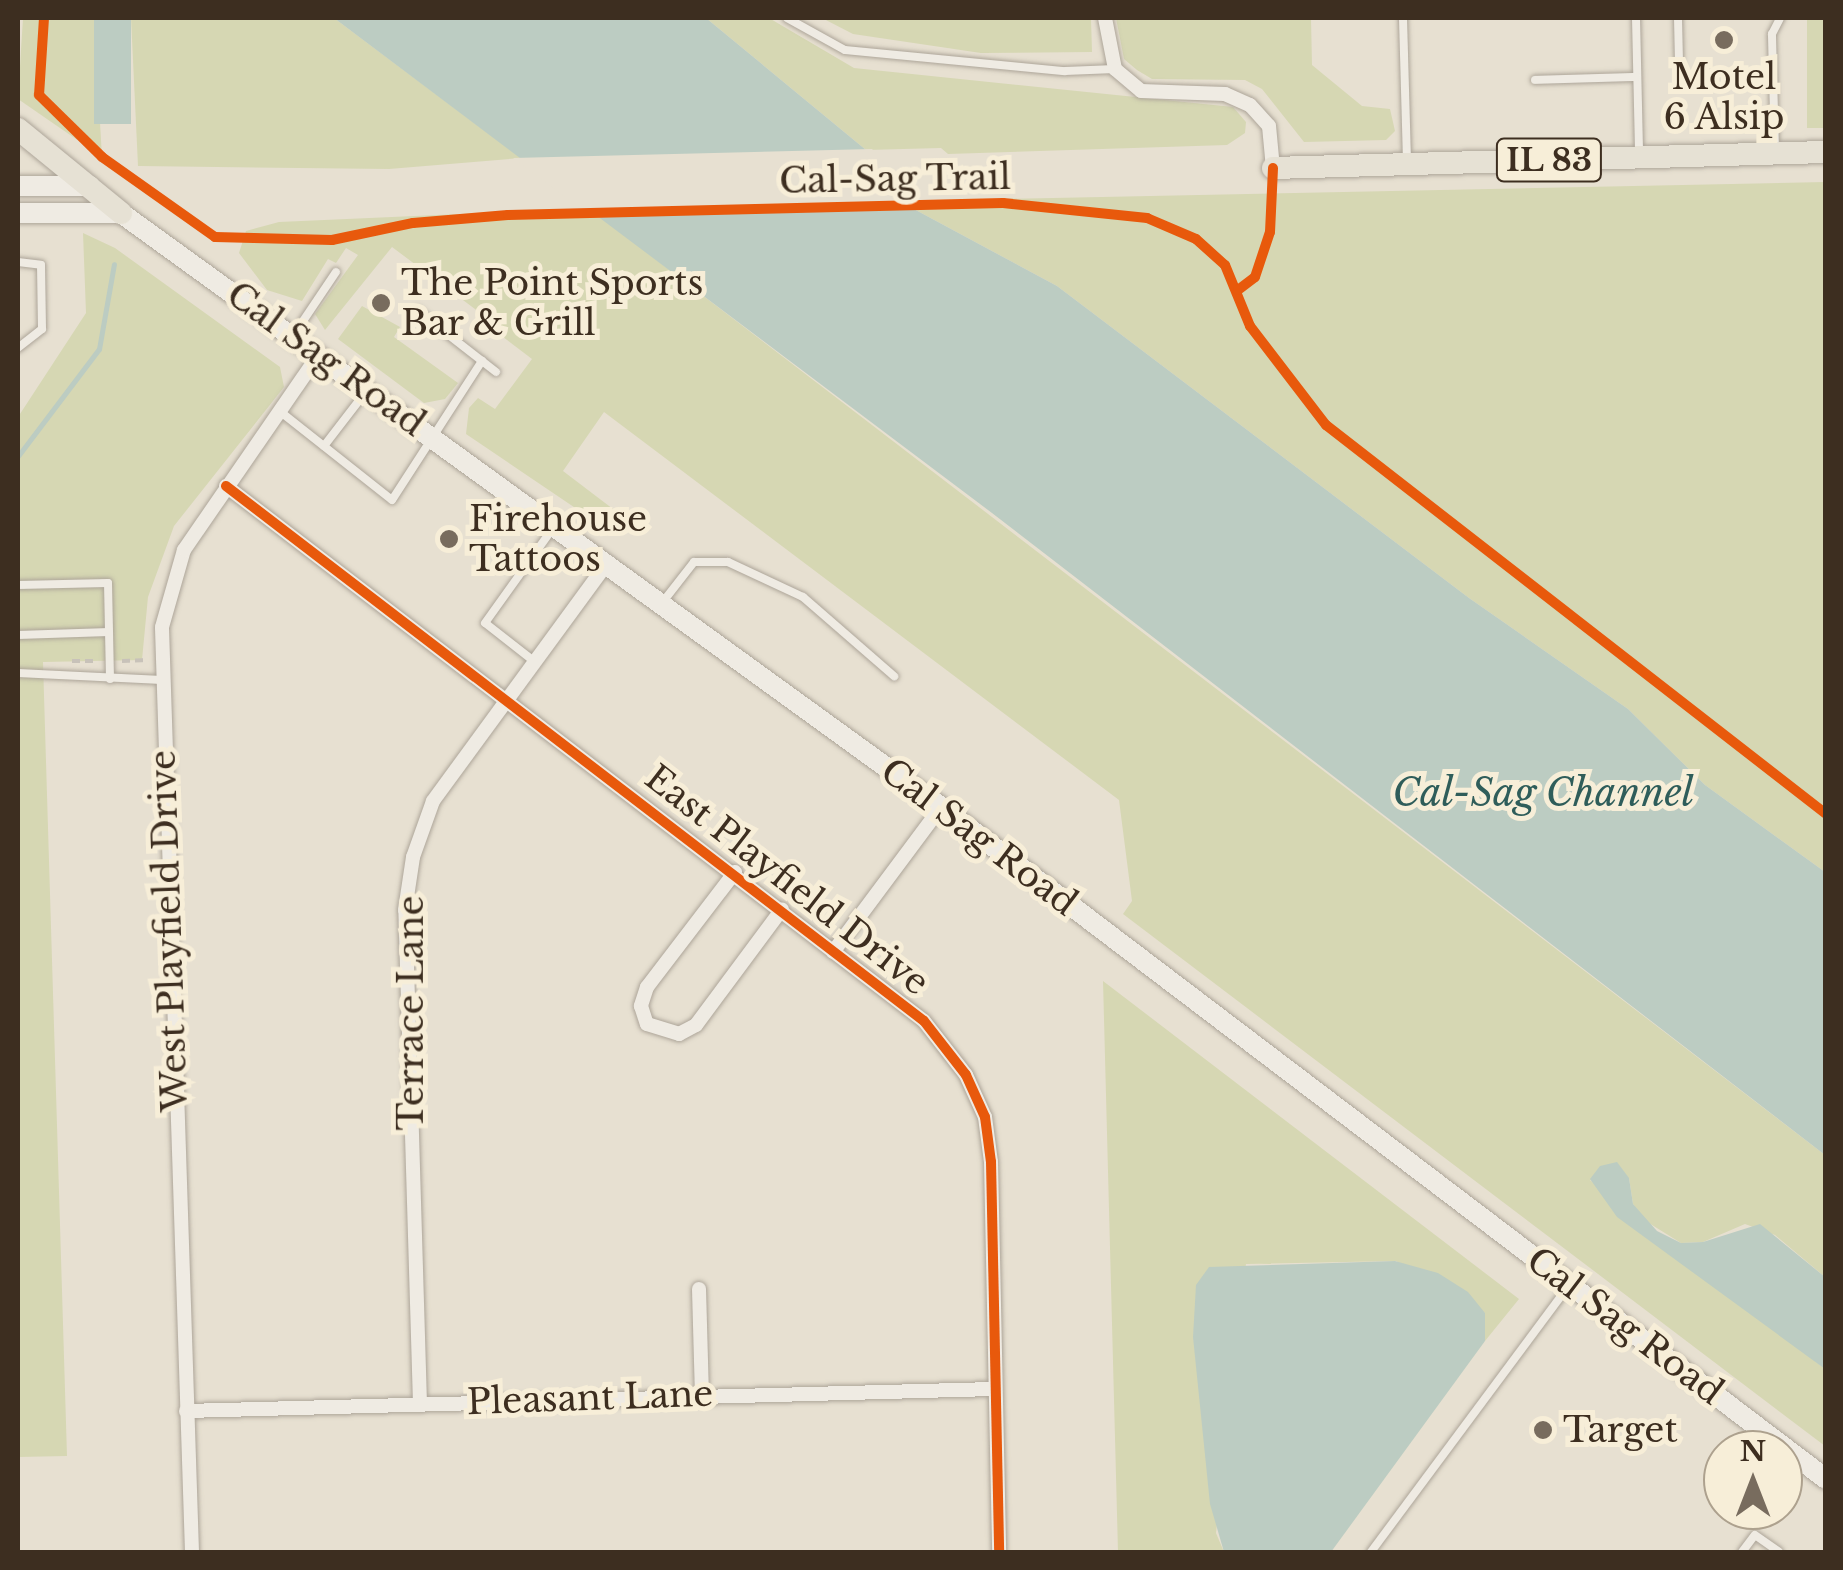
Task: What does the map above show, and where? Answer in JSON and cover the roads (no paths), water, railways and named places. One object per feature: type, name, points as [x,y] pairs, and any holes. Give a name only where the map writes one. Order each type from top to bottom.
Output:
[{"type":"main road","points":[[18,128],[120,212]]},
{"type":"main road","name":"IL 83","points":[[1272,168],[1826,152]]},
{"type":"main road","points":[[18,186],[90,186]]},
{"type":"main road","points":[[18,213],[120,212]]},
{"type":"main road","name":"Cal Sag Road","points":[[120,212],[556,524],[941,807],[1826,1479]]},
{"type":"street","points":[[1105,18],[1115,70],[1141,91],[1225,94],[1250,105],[1269,126],[1272,168]]},
{"type":"street","name":"West Playfield Drive","points":[[192,1552],[162,627],[184,550],[319,354]]},
{"type":"street","name":"East Playfield Drive","points":[[226,486],[735,872],[924,1021],[966,1075],[984,1116],[1000,1552]]},
{"type":"street","name":"Terrace Lane","points":[[420,1404],[405,910],[413,857],[433,801],[608,562]]},
{"type":"street","name":"East Playfield Drive","points":[[833,952],[941,807]]},
{"type":"street","points":[[735,872],[647,988],[641,1006],[647,1024],[679,1034],[696,1025],[782,910]]},
{"type":"street","points":[[700,1289],[702,1394]]},
{"type":"street","name":"Pleasant Lane","points":[[186,1411],[994,1389]]},
{"type":"lane","points":[[788,18],[845,50],[1065,71],[1115,70]]},
{"type":"lane","points":[[1403,18],[1407,164]]},
{"type":"lane","points":[[1636,18],[1639,158]]},
{"type":"lane","points":[[1678,18],[1679,62]]},
{"type":"lane","points":[[1775,154],[1772,34],[1780,18]]},
{"type":"lane","points":[[1534,80],[1637,76]]},
{"type":"lane","points":[[18,262],[40,265],[42,330],[18,348]]},
{"type":"lane","points":[[293,336],[336,272]]},
{"type":"lane","points":[[418,311],[496,372]]},
{"type":"lane","points":[[282,413],[392,500],[482,361]]},
{"type":"lane","points":[[324,446],[367,389]]},
{"type":"lane","points":[[535,662],[485,623],[556,524]]},
{"type":"lane","points":[[662,603],[694,562],[728,562],[803,597],[894,676]]},
{"type":"lane","points":[[18,586],[108,582],[110,680]]},
{"type":"lane","points":[[18,636],[109,632]]},
{"type":"lane","points":[[18,673],[162,680]]},
{"type":"lane","points":[[1370,1552],[1570,1284]]},
{"type":"lane","points":[[1742,1552],[1755,1535],[1779,1552]]},
{"type":"water","points":[[94,18],[131,18],[131,124],[94,124]]},
{"type":"water","name":"Cal-Sag Channel","points":[[334,18],[706,18],[866,150],[912,208],[1057,286],[1469,598],[1628,709],[1705,785],[1825,872],[1825,1155],[992,513]]},
{"type":"water","points":[[1617,1162],[1629,1178],[1633,1204],[1657,1231],[1681,1243],[1703,1242],[1760,1224],[1825,1277],[1825,1369],[1617,1217],[1590,1179],[1600,1166]]},
{"type":"water","points":[[1395,1261],[1438,1273],[1468,1292],[1485,1313],[1485,1341],[1331,1552],[1224,1552],[1210,1504],[1193,1337],[1196,1285],[1209,1267]]},
{"type":"waterway","points":[[18,456],[99,349],[114,264]]},
{"type":"place","name":"Motel 6 Alsip","points":[[1724,40]]},
{"type":"place","name":"The Point Sports Bar & Grill","points":[[381,303]]},
{"type":"place","name":"Firehouse Tattoos","points":[[449,539]]},
{"type":"place","name":"Target","points":[[1543,1430]]}]
